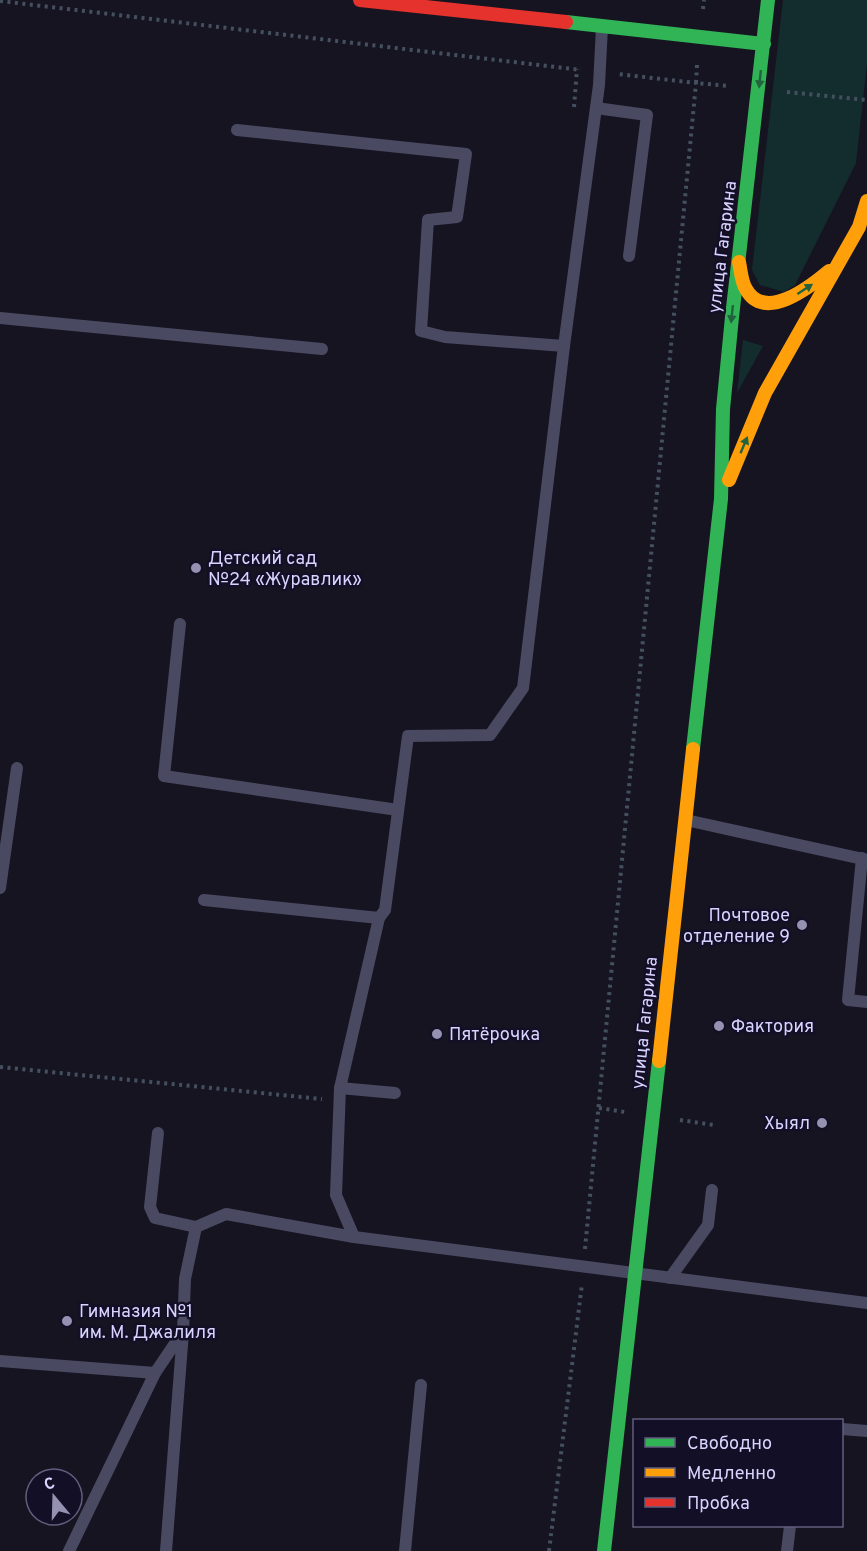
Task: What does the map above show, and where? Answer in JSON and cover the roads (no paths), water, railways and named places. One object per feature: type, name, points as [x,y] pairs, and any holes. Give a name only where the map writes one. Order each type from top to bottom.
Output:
[{"type":"street","points":[[360,0],[764,45]]},
{"type":"street","name":"улица Гагарина","points":[[604,1551],[721,499],[723,409],[768,0]]},
{"type":"street","name":"улица Гагарина","points":[[721,499],[765,393],[859,227],[867,201]]},
{"type":"street","points":[[738,258],[746,289],[751,297],[763,303],[795,296],[812,286],[840,262]]},
{"type":"lane","points":[[354,1237],[336,1195],[340,1088],[380,918],[385,910],[408,736],[490,735],[523,688],[564,346],[596,108],[602,27]]},
{"type":"lane","points":[[596,108],[646,115],[629,256]]},
{"type":"lane","points":[[237,130],[466,154],[457,217],[428,220],[421,331],[445,337],[564,346]]},
{"type":"lane","points":[[0,318],[322,349]]},
{"type":"lane","points":[[180,624],[164,776],[398,810]]},
{"type":"lane","points":[[0,888],[17,768]]},
{"type":"lane","points":[[685,819],[865,859],[848,1000],[867,1002]]},
{"type":"lane","points":[[204,900],[380,918]]},
{"type":"lane","points":[[340,1088],[395,1093]]},
{"type":"lane","points":[[158,1133],[150,1207],[155,1218],[196,1227],[226,1214],[354,1237],[867,1303]]},
{"type":"lane","points":[[670,1278],[708,1225],[712,1190]]},
{"type":"lane","points":[[165,1551],[183,1332],[185,1279],[196,1227]]},
{"type":"lane","points":[[69,1551],[155,1374],[183,1332]]},
{"type":"lane","points":[[0,1361],[155,1374]]},
{"type":"lane","points":[[405,1551],[421,1385]]},
{"type":"lane","points":[[843,1429],[867,1431]]},
{"type":"lane","points":[[787,1551],[790,1527]]},
{"type":"place","name":"Детский сад №24 «Журавлик»","points":[[196,568]]},
{"type":"place","name":"Почтовое отделение 9","points":[[802,925]]},
{"type":"place","name":"Фактория","points":[[719,1026]]},
{"type":"place","name":"Пятёрочка","points":[[437,1034]]},
{"type":"place","name":"Хыял","points":[[822,1123]]},
{"type":"place","name":"Гимназия №1 им. М. Джалиля","points":[[67,1321]]}]
